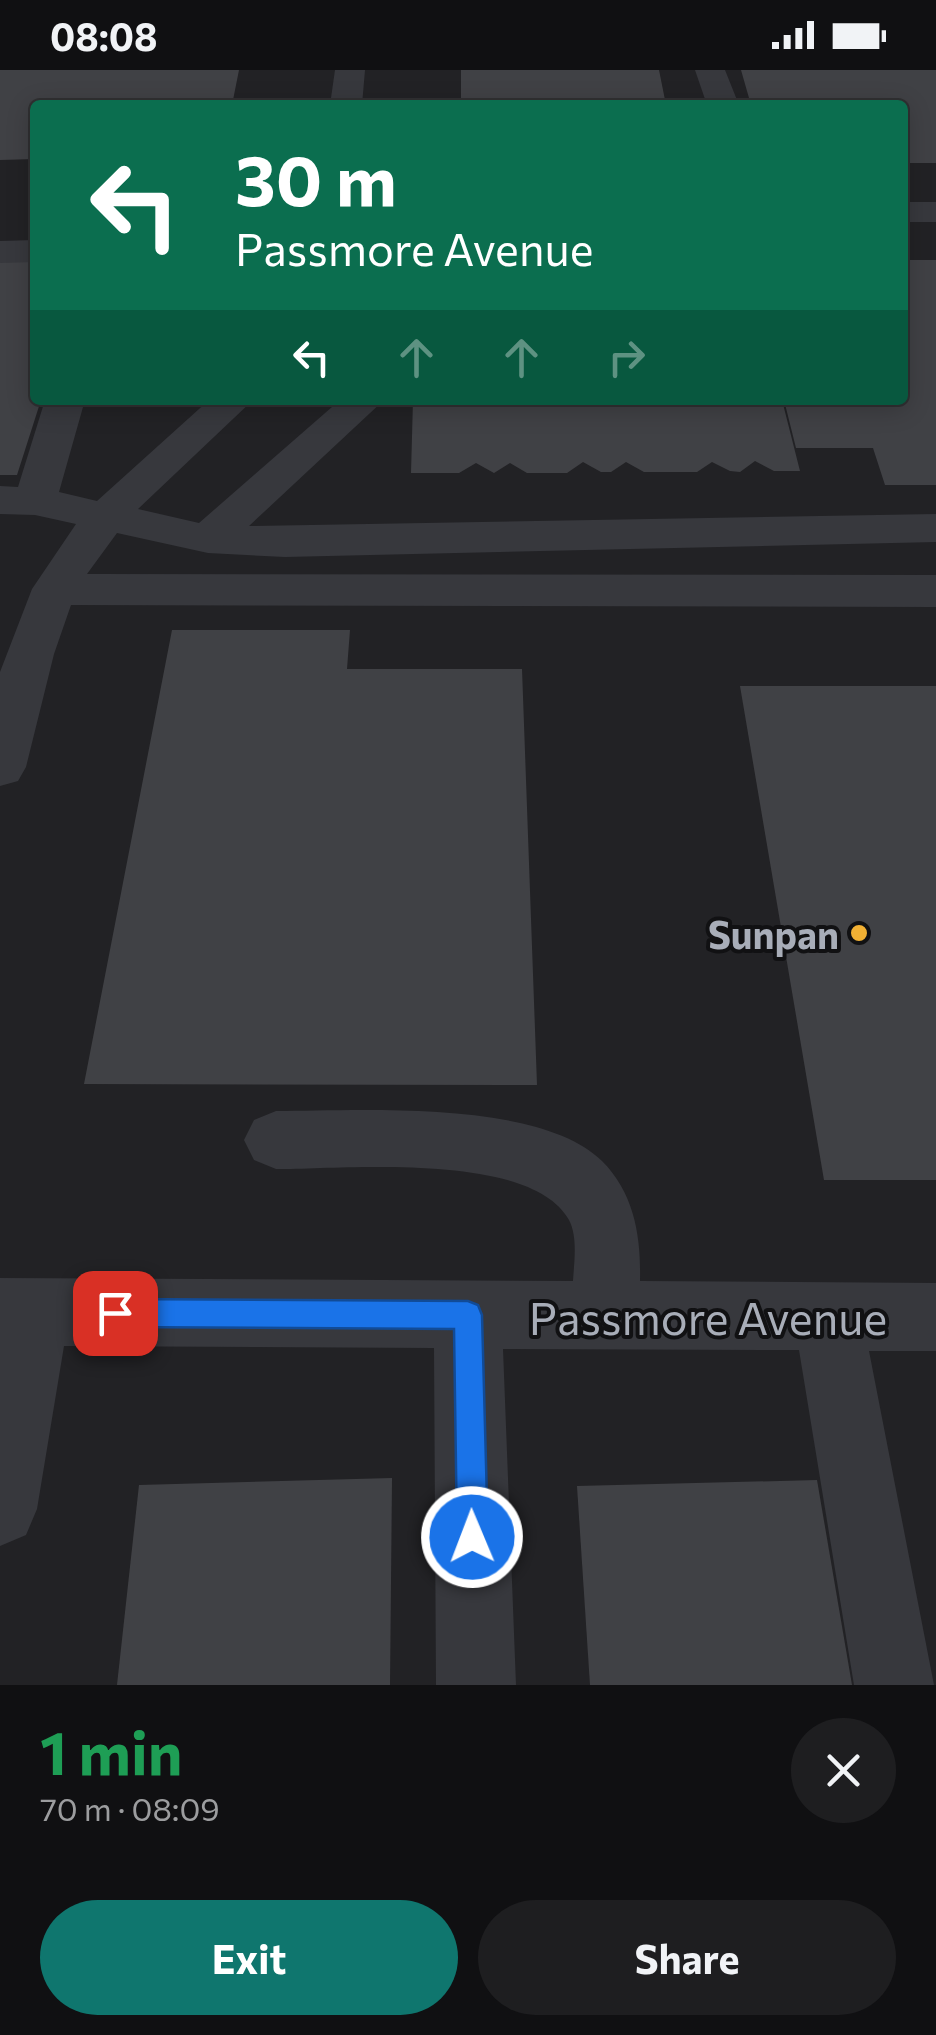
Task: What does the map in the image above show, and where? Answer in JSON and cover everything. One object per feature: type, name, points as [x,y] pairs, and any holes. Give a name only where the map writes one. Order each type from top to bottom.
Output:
[{"type":"street","points":[[347,100],[350,70]]},
{"type":"street","points":[[710,70],[721,100]]},
{"type":"street","points":[[908,212],[936,212]]},
{"type":"street","points":[[0,252],[30,252]]},
{"type":"street","points":[[63,405],[17,501],[208,539],[285,542],[936,528]]},
{"type":"street","points":[[0,766],[38,629],[55,589],[104,517],[227,405]]},
{"type":"street","points":[[208,539],[358,405]]},
{"type":"street","points":[[55,589],[936,591]]},
{"type":"street","points":[[276,1140],[494,1144],[550,1160],[583,1181],[600,1209],[606,1315]]},
{"type":"street","points":[[0,1508],[18,1312]]},
{"type":"street","name":"Passmore Avenue","points":[[18,1312],[936,1316]]},
{"type":"street","points":[[468,1315],[476,1685]]},
{"type":"street","points":[[828,1316],[894,1685]]},
{"type":"shaded area","points":[[0,70],[936,70],[936,1685],[0,1685]]},
{"type":"building","points":[[0,70],[239,70],[233,100],[30,100],[30,159],[0,160]]},
{"type":"building","points":[[461,70],[659,70],[665,100],[461,100]]},
{"type":"building","points":[[741,70],[936,70],[936,163],[908,163],[908,100],[750,100]]},
{"type":"building","points":[[0,257],[30,257],[30,405],[39,405],[17,475],[0,475]]},
{"type":"building","points":[[908,260],[936,260],[936,485],[885,485],[873,448],[796,448],[785,405],[908,405]]},
{"type":"building","points":[[413,405],[783,405],[800,471],[774,471],[755,461],[740,472],[712,462],[697,472],[644,472],[626,462],[611,472],[601,472],[583,462],[567,473],[527,473],[510,463],[494,473],[476,463],[459,473],[411,473]]},
{"type":"building","points":[[172,630],[350,630],[347,669],[522,669],[537,1085],[84,1084]]},
{"type":"building","name":"Sunpan","points":[[740,686],[936,686],[936,1180],[824,1180]]},
{"type":"building","points":[[392,1478],[390,1685],[117,1685],[139,1485]]},
{"type":"building","points":[[817,1480],[852,1685],[590,1685],[577,1486]]},
{"type":"place","name":"Sunpan","points":[[859,933]]},
{"type":"route","points":[[115,1313],[468,1315],[472,1537]]}]
